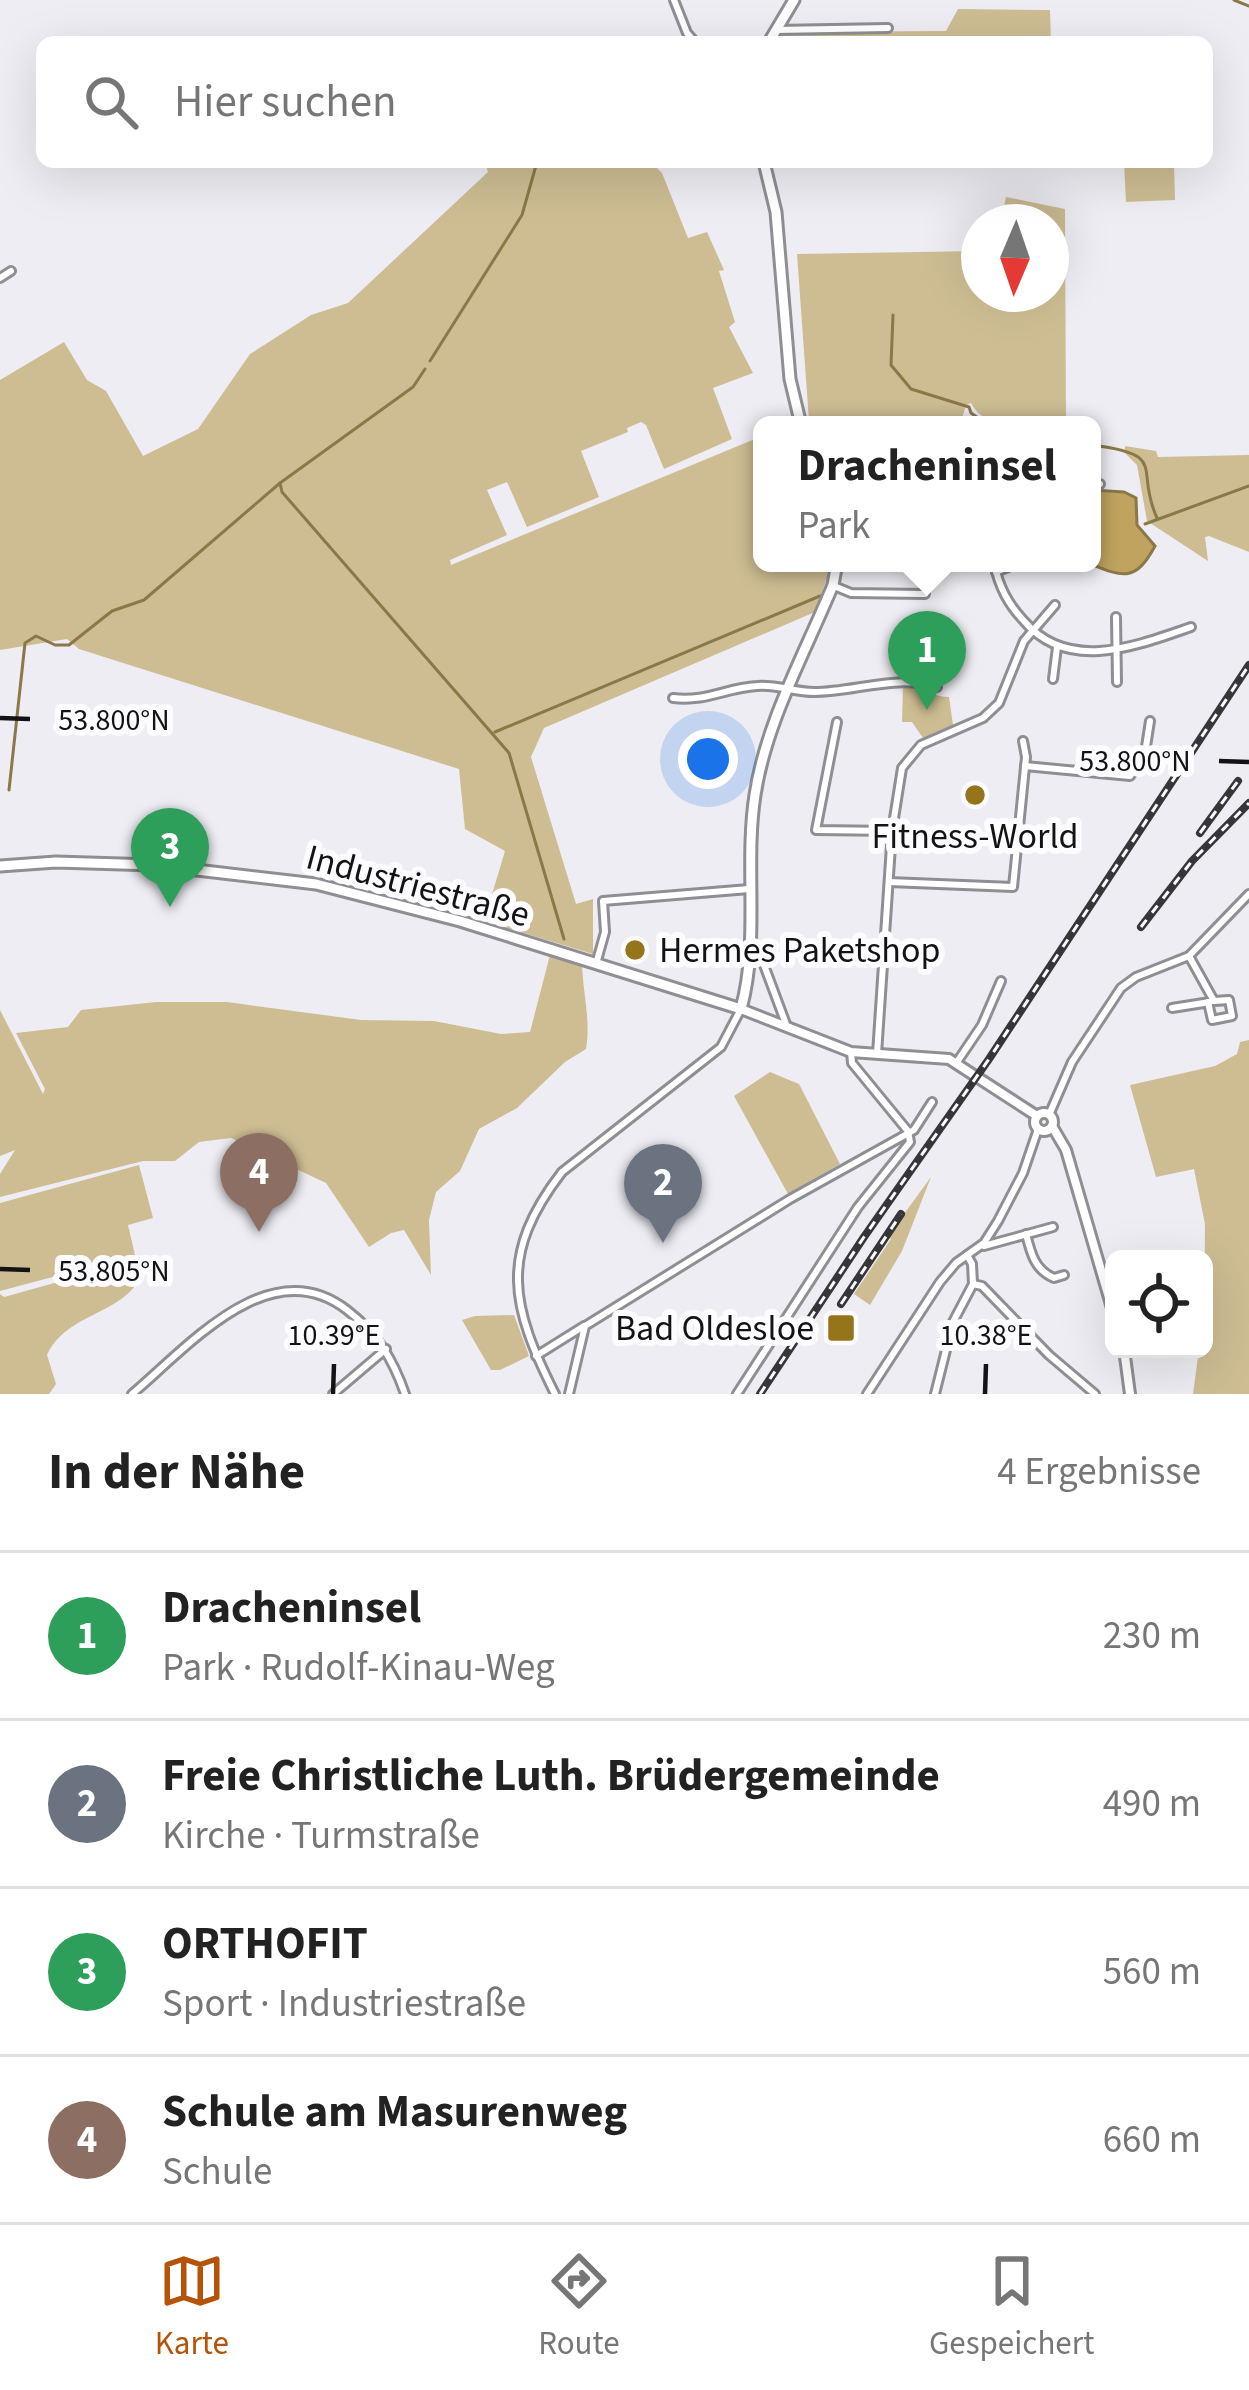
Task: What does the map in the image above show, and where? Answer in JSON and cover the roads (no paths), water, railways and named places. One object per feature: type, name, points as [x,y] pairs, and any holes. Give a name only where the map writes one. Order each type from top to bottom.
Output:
[{"type":"main road","points":[[772,36],[794,0]]},
{"type":"main road","points":[[765,168],[776,212],[790,379],[799,416]]},
{"type":"main road","points":[[741,1009],[751,959],[749,889],[759,772],[835,572]]},
{"type":"main road","name":"Industriestraße","points":[[0,866],[128,863],[288,879],[396,902],[741,1009]]},
{"type":"street","points":[[674,0],[692,36]]},
{"type":"street","points":[[776,30],[888,28]]},
{"type":"street","points":[[0,278],[11,271]]},
{"type":"street","points":[[997,572],[1009,604],[1032,632],[1057,647],[1079,653],[1118,648],[1191,627]]},
{"type":"street","points":[[833,585],[851,593],[925,594]]},
{"type":"street","points":[[877,1054],[892,831],[897,789],[908,759],[921,745],[983,718],[999,703],[1014,662],[1054,605]]},
{"type":"street","points":[[1116,617],[1117,682]]},
{"type":"street","points":[[1053,679],[1057,647]]},
{"type":"street","points":[[673,698],[698,701],[753,686],[812,692],[922,682],[937,687]]},
{"type":"street","points":[[1025,766],[1130,776],[1145,753],[1150,721]]},
{"type":"street","points":[[837,722],[816,830],[892,831]]},
{"type":"street","points":[[889,882],[1012,887],[1025,766],[1023,742]]},
{"type":"street","points":[[596,964],[605,932],[603,901],[749,889]]},
{"type":"street","points":[[1105,1284],[1066,1150],[1049,1115],[1072,1062],[1121,988],[1189,956],[1249,893]]},
{"type":"street","points":[[1172,1008],[1211,1002],[1189,956]]},
{"type":"street","points":[[761,957],[786,1024]]},
{"type":"street","points":[[957,1062],[982,1025],[1001,981]]},
{"type":"street","points":[[555,1394],[520,1312],[518,1273],[524,1237],[562,1172],[722,1046],[741,1009],[851,1052],[957,1062],[1037,1116],[1049,1115]]},
{"type":"street","points":[[737,1394],[859,1208],[910,1142],[908,1131],[851,1063],[851,1052]]},
{"type":"street","points":[[536,1356],[777,1207],[914,1130],[932,1102]]},
{"type":"street","points":[[867,1394],[940,1282],[980,1246],[1010,1201],[1038,1129],[1037,1116]]},
{"type":"street","points":[[1038,1129],[1052,1126]]},
{"type":"street","points":[[980,1246],[1053,1227]]},
{"type":"street","points":[[1026,1234],[1035,1264],[1054,1278],[1064,1275]]},
{"type":"street","points":[[946,1394],[935,1392],[953,1322],[973,1284],[967,1256]]},
{"type":"street","points":[[973,1284],[982,1286],[1095,1394]]},
{"type":"street","points":[[132,1394],[237,1309],[280,1290],[328,1297],[368,1328],[386,1349],[404,1394]]},
{"type":"street","points":[[569,1394],[585,1326]]},
{"type":"street","points":[[333,1394],[386,1349]]},
{"type":"street","points":[[1125,1358],[1130,1394]]},
{"type":"waterway","points":[[1234,0],[1249,6]]},
{"type":"waterway","points":[[430,361],[522,215],[535,168]]},
{"type":"waterway","points":[[893,315],[891,365],[911,389],[969,407],[975,416]]},
{"type":"waterway","points":[[425,369],[413,387],[280,483],[282,492],[509,753],[564,939]]},
{"type":"waterway","points":[[1101,446],[1141,459],[1157,518]]},
{"type":"waterway","points":[[9,790],[25,643],[36,636],[55,645],[69,645],[112,611],[144,600],[280,483]]},
{"type":"waterway","points":[[1145,524],[1249,486]]},
{"type":"waterway","points":[[495,732],[820,596]]},
{"type":"railway","points":[[760,1394],[1249,665]]},
{"type":"railway","points":[[1200,833],[1238,781]]},
{"type":"railway","points":[[1141,927],[1192,861],[1249,803]]},
{"type":"railway","points":[[841,1304],[901,1214]]},
{"type":"place","name":"Dracheninsel","points":[[927,710]]},
{"type":"place","name":"Fitness-World","points":[[975,795]]},
{"type":"place","name":"ORTHOFIT","points":[[170,907]]},
{"type":"place","name":"Hermes Paketshop","points":[[635,950]]},
{"type":"place","name":"Schule am Masurenweg","points":[[259,1232]]},
{"type":"place","name":"Freie Christliche Luth. Brüdergemeinde","points":[[663,1243]]},
{"type":"place","name":"Bad Oldesloe","points":[[841,1328]]}]
